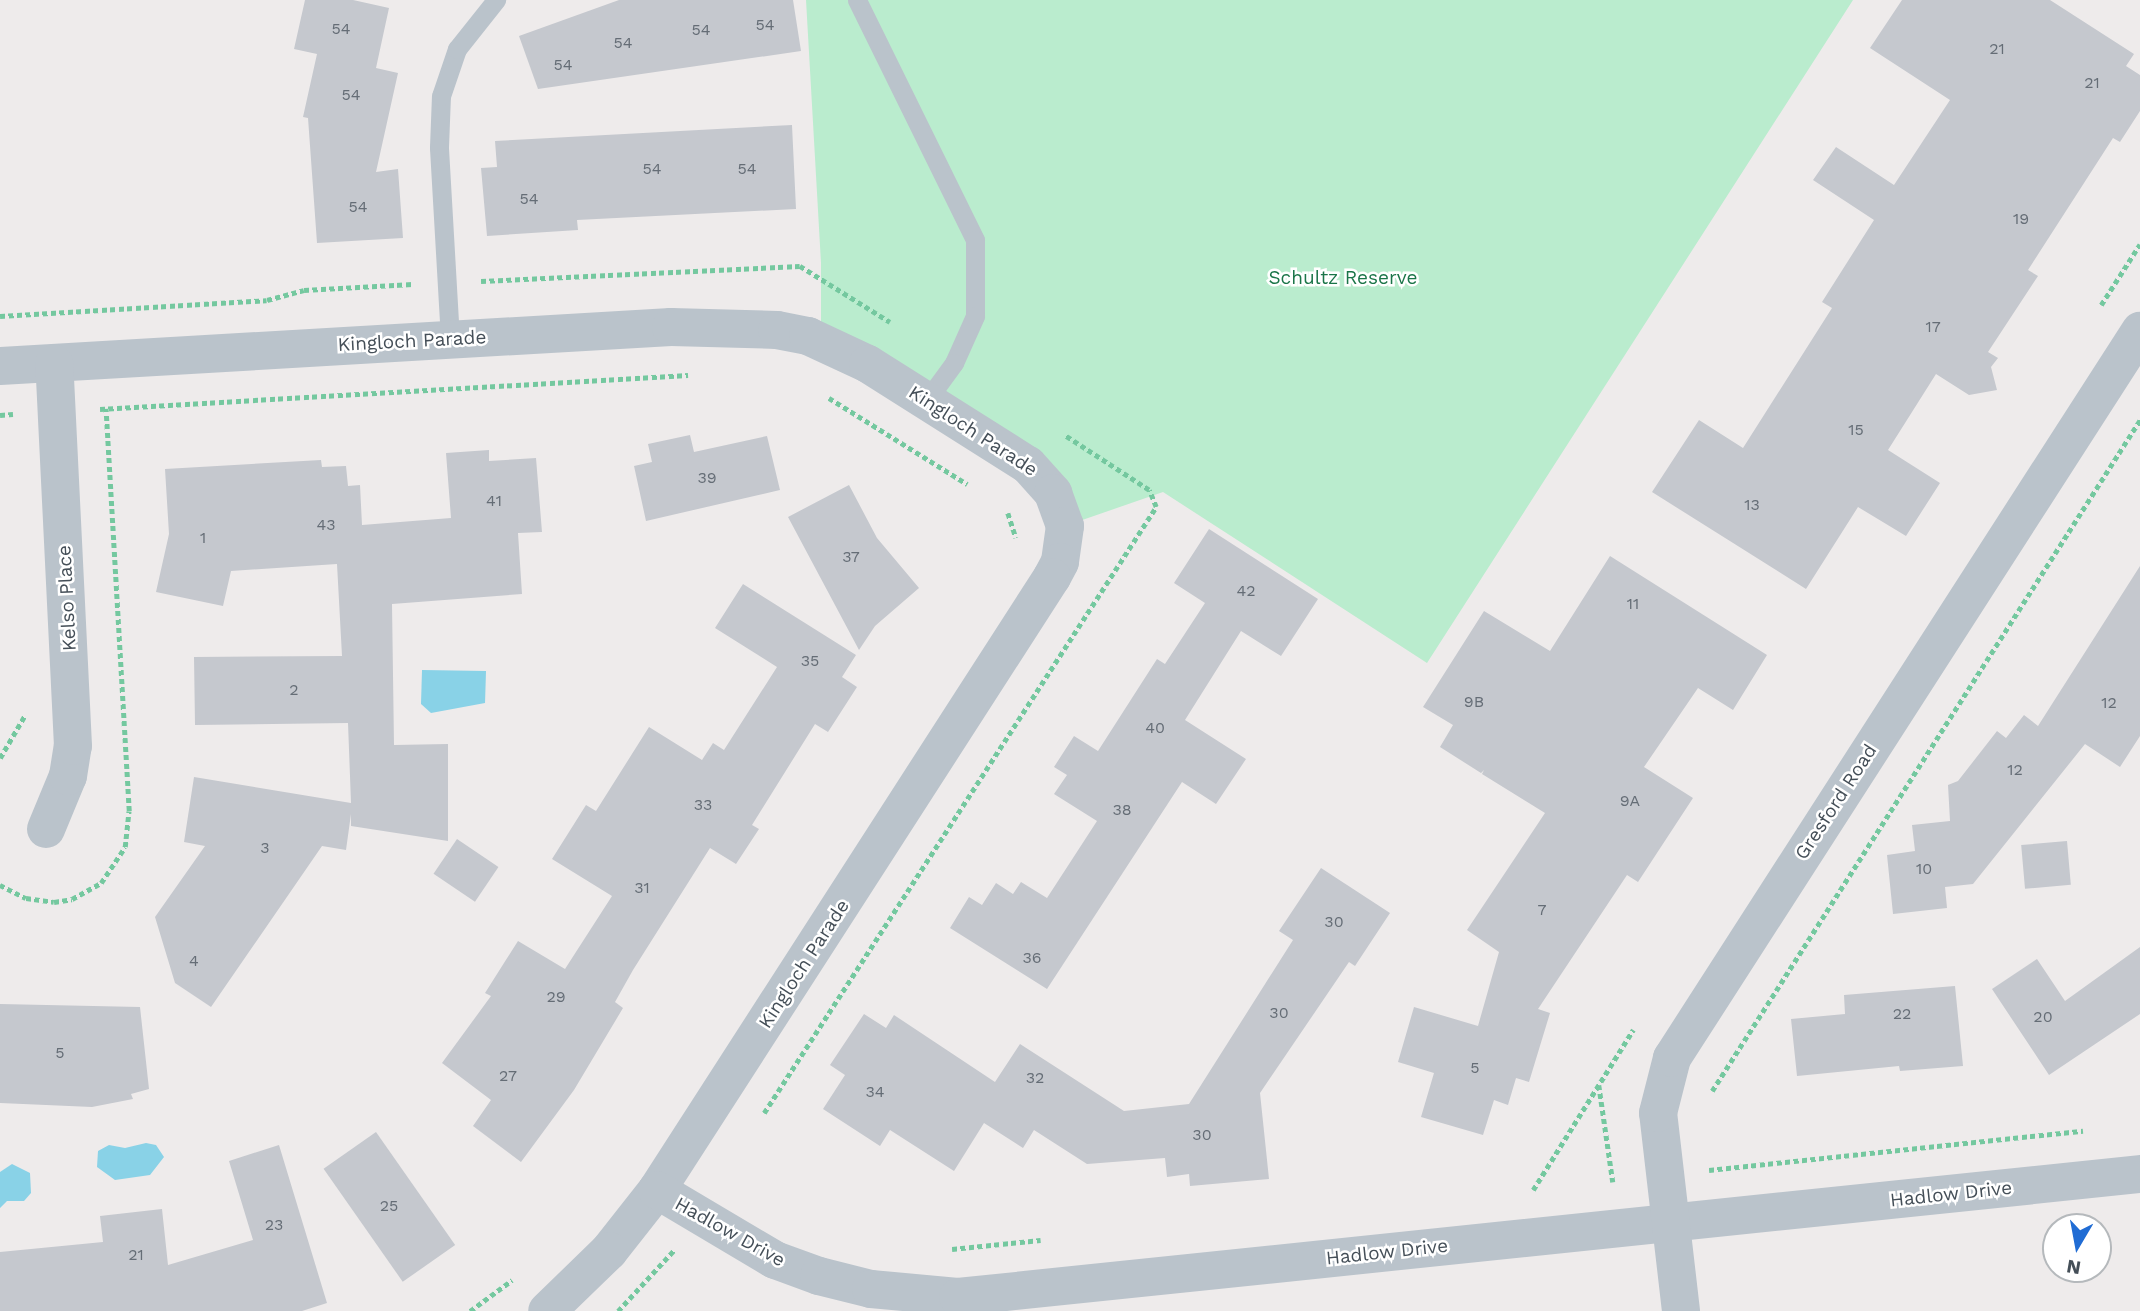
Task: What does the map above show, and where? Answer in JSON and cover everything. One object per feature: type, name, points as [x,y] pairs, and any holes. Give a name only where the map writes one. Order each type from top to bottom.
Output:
[{"type":"street","name":"Kingloch Parade","points":[[0,366],[682,327],[777,330],[838,349],[927,400],[1043,478],[1060,507],[1065,526],[1060,562],[920,788],[657,1190],[609,1251],[547,1311]]},
{"type":"street","name":"Gresford Road","points":[[1681,1311],[1658,1113],[1672,1058],[2140,331]]},
{"type":"street","name":"Kelso Place","points":[[46,829],[68,776],[74,746],[54,363]]},
{"type":"street","name":"Hadlow Drive","points":[[657,1190],[775,1260],[819,1276],[871,1289],[958,1297],[2140,1174]]},
{"type":"lane","points":[[450,339],[439,146],[441,96],[457,49],[496,0]]},
{"type":"lane","points":[[857,0],[975,240],[975,316],[954,363],[927,400]]},
{"type":"path","points":[[473,281],[800,266],[954,363]]},
{"type":"path","points":[[0,316],[267,300],[304,290],[422,284]]},
{"type":"path","points":[[106,409],[695,375]]},
{"type":"path","points":[[823,395],[973,487]]},
{"type":"path","points":[[0,415],[12,414]]},
{"type":"path","points":[[1708,1097],[2140,421]]},
{"type":"path","points":[[762,1116],[1156,507],[1149,490],[1057,430]]},
{"type":"path","points":[[1007,510],[1016,536],[1014,547]]},
{"type":"path","points":[[1598,1084],[1613,1182],[1600,1183]]},
{"type":"path","points":[[1710,1158],[1711,1170],[2098,1130]]},
{"type":"path","points":[[1519,1192],[1546,1189]]},
{"type":"path","points":[[942,1250],[1053,1239]]},
{"type":"path","points":[[618,1311],[673,1251]]},
{"type":"path","points":[[470,1311],[519,1273]]},
{"type":"green space","name":"Schultz Reserve","points":[[806,0],[1853,0],[1427,663],[1163,492],[1065,526],[1060,507],[821,342],[821,263]]},
{"type":"water","points":[[422,670],[486,671],[485,703],[431,713],[421,704]]},
{"type":"water","points":[[146,1143],[156,1145],[164,1157],[150,1175],[115,1180],[97,1167],[98,1151],[109,1145],[125,1148]]},
{"type":"water","points":[[12,1164],[30,1173],[31,1193],[24,1201],[7,1201],[0,1208],[0,1172]]},
{"type":"building","points":[[305,0],[353,0],[389,8],[376,68],[398,73],[376,172],[398,169],[403,238],[317,243],[308,118],[303,117],[317,54],[294,49]]},
{"type":"building","points":[[619,0],[793,0],[801,51],[538,89],[519,36]]},
{"type":"building","points":[[1902,0],[2050,0],[2134,54],[2126,66],[2140,75],[2140,111],[2120,142],[2113,138],[2028,270],[2038,276],[1988,352],[1998,358],[1991,367],[1997,390],[1969,395],[1936,374],[1888,450],[1940,483],[1906,536],[1858,507],[1806,589],[1652,492],[1699,420],[1743,448],[1832,308],[1822,302],[1874,220],[1813,180],[1836,147],[1894,185],[1950,100],[1870,48]]},
{"type":"building","points":[[792,125],[796,209],[577,220],[578,230],[487,236],[481,168],[497,167],[495,141]]},
{"type":"building","points":[[690,435],[694,452],[767,436],[780,490],[646,521],[634,466],[652,462],[648,444]]},
{"type":"building","points":[[489,450],[489,461],[536,458],[542,532],[518,533],[522,594],[392,604],[394,745],[448,744],[448,841],[351,826],[351,814],[346,850],[322,846],[211,1007],[175,983],[155,917],[205,846],[184,842],[194,777],[351,803],[348,723],[195,725],[194,657],[342,656],[337,564],[231,571],[223,606],[156,592],[169,534],[165,469],[321,460],[322,467],[346,466],[348,486],[360,485],[362,525],[451,518],[446,453]]},
{"type":"building","points":[[849,485],[877,538],[919,588],[875,626],[859,650],[788,517]]},
{"type":"building","points":[[1209,529],[1318,599],[1281,656],[1241,631],[1185,720],[1246,759],[1216,804],[1182,782],[1047,989],[950,928],[969,897],[982,905],[996,883],[1013,894],[1021,882],[1047,898],[1097,821],[1054,794],[1067,775],[1054,767],[1074,736],[1098,751],[1157,659],[1165,664],[1205,603],[1174,583]]},
{"type":"building","points":[[1610,556],[1767,655],[1733,710],[1698,688],[1644,767],[1693,798],[1638,882],[1627,875],[1538,1009],[1550,1013],[1529,1082],[1516,1078],[1508,1105],[1494,1100],[1483,1135],[1421,1117],[1434,1073],[1398,1062],[1414,1007],[1478,1026],[1499,952],[1467,930],[1545,813],[1482,774],[1484,770],[1481,773],[1440,747],[1453,725],[1423,707],[1484,611],[1550,651]]},
{"type":"building","points":[[2140,566],[2140,736],[2120,767],[2085,744],[1973,884],[1945,887],[1947,908],[1893,914],[1887,855],[1915,851],[1912,825],[1950,821],[1948,785],[1958,781],[1997,731],[2006,738],[2024,715],[2038,726]]},
{"type":"building","points":[[743,584],[856,655],[842,677],[857,687],[828,732],[815,724],[752,825],[759,829],[736,864],[710,848],[615,1002],[623,1008],[574,1090],[521,1162],[473,1126],[491,1100],[442,1063],[491,996],[485,993],[518,941],[565,969],[612,896],[552,859],[586,805],[596,811],[649,727],[702,760],[713,743],[724,750],[777,667],[715,628]]},
{"type":"building","points":[[457,839],[498,867],[475,902],[434,874]]},
{"type":"building","points":[[2067,841],[2071,885],[2025,889],[2021,845]]},
{"type":"building","points":[[1321,868],[1390,913],[1355,966],[1349,962],[1260,1093],[1269,1179],[1190,1186],[1189,1174],[1167,1177],[1165,1158],[1087,1164],[1034,1130],[1023,1148],[984,1123],[954,1171],[890,1130],[880,1146],[823,1109],[845,1075],[830,1065],[864,1014],[886,1028],[894,1015],[995,1082],[1020,1044],[1124,1111],[1189,1104],[1293,940],[1279,931]]},
{"type":"building","points":[[2140,947],[2140,1014],[2049,1075],[1992,989],[2037,959],[2065,1001]]},
{"type":"building","points":[[1955,986],[1963,1066],[1900,1071],[1899,1066],[1797,1076],[1791,1019],[1845,1014],[1844,995]]},
{"type":"building","points":[[0,1004],[140,1007],[149,1089],[131,1094],[133,1099],[92,1107],[0,1103]]},
{"type":"building","points":[[376,1132],[455,1245],[403,1282],[324,1169]]},
{"type":"building","points":[[279,1145],[327,1303],[302,1311],[0,1311],[0,1252],[103,1242],[100,1216],[162,1209],[168,1265],[253,1240],[229,1161]]}]
